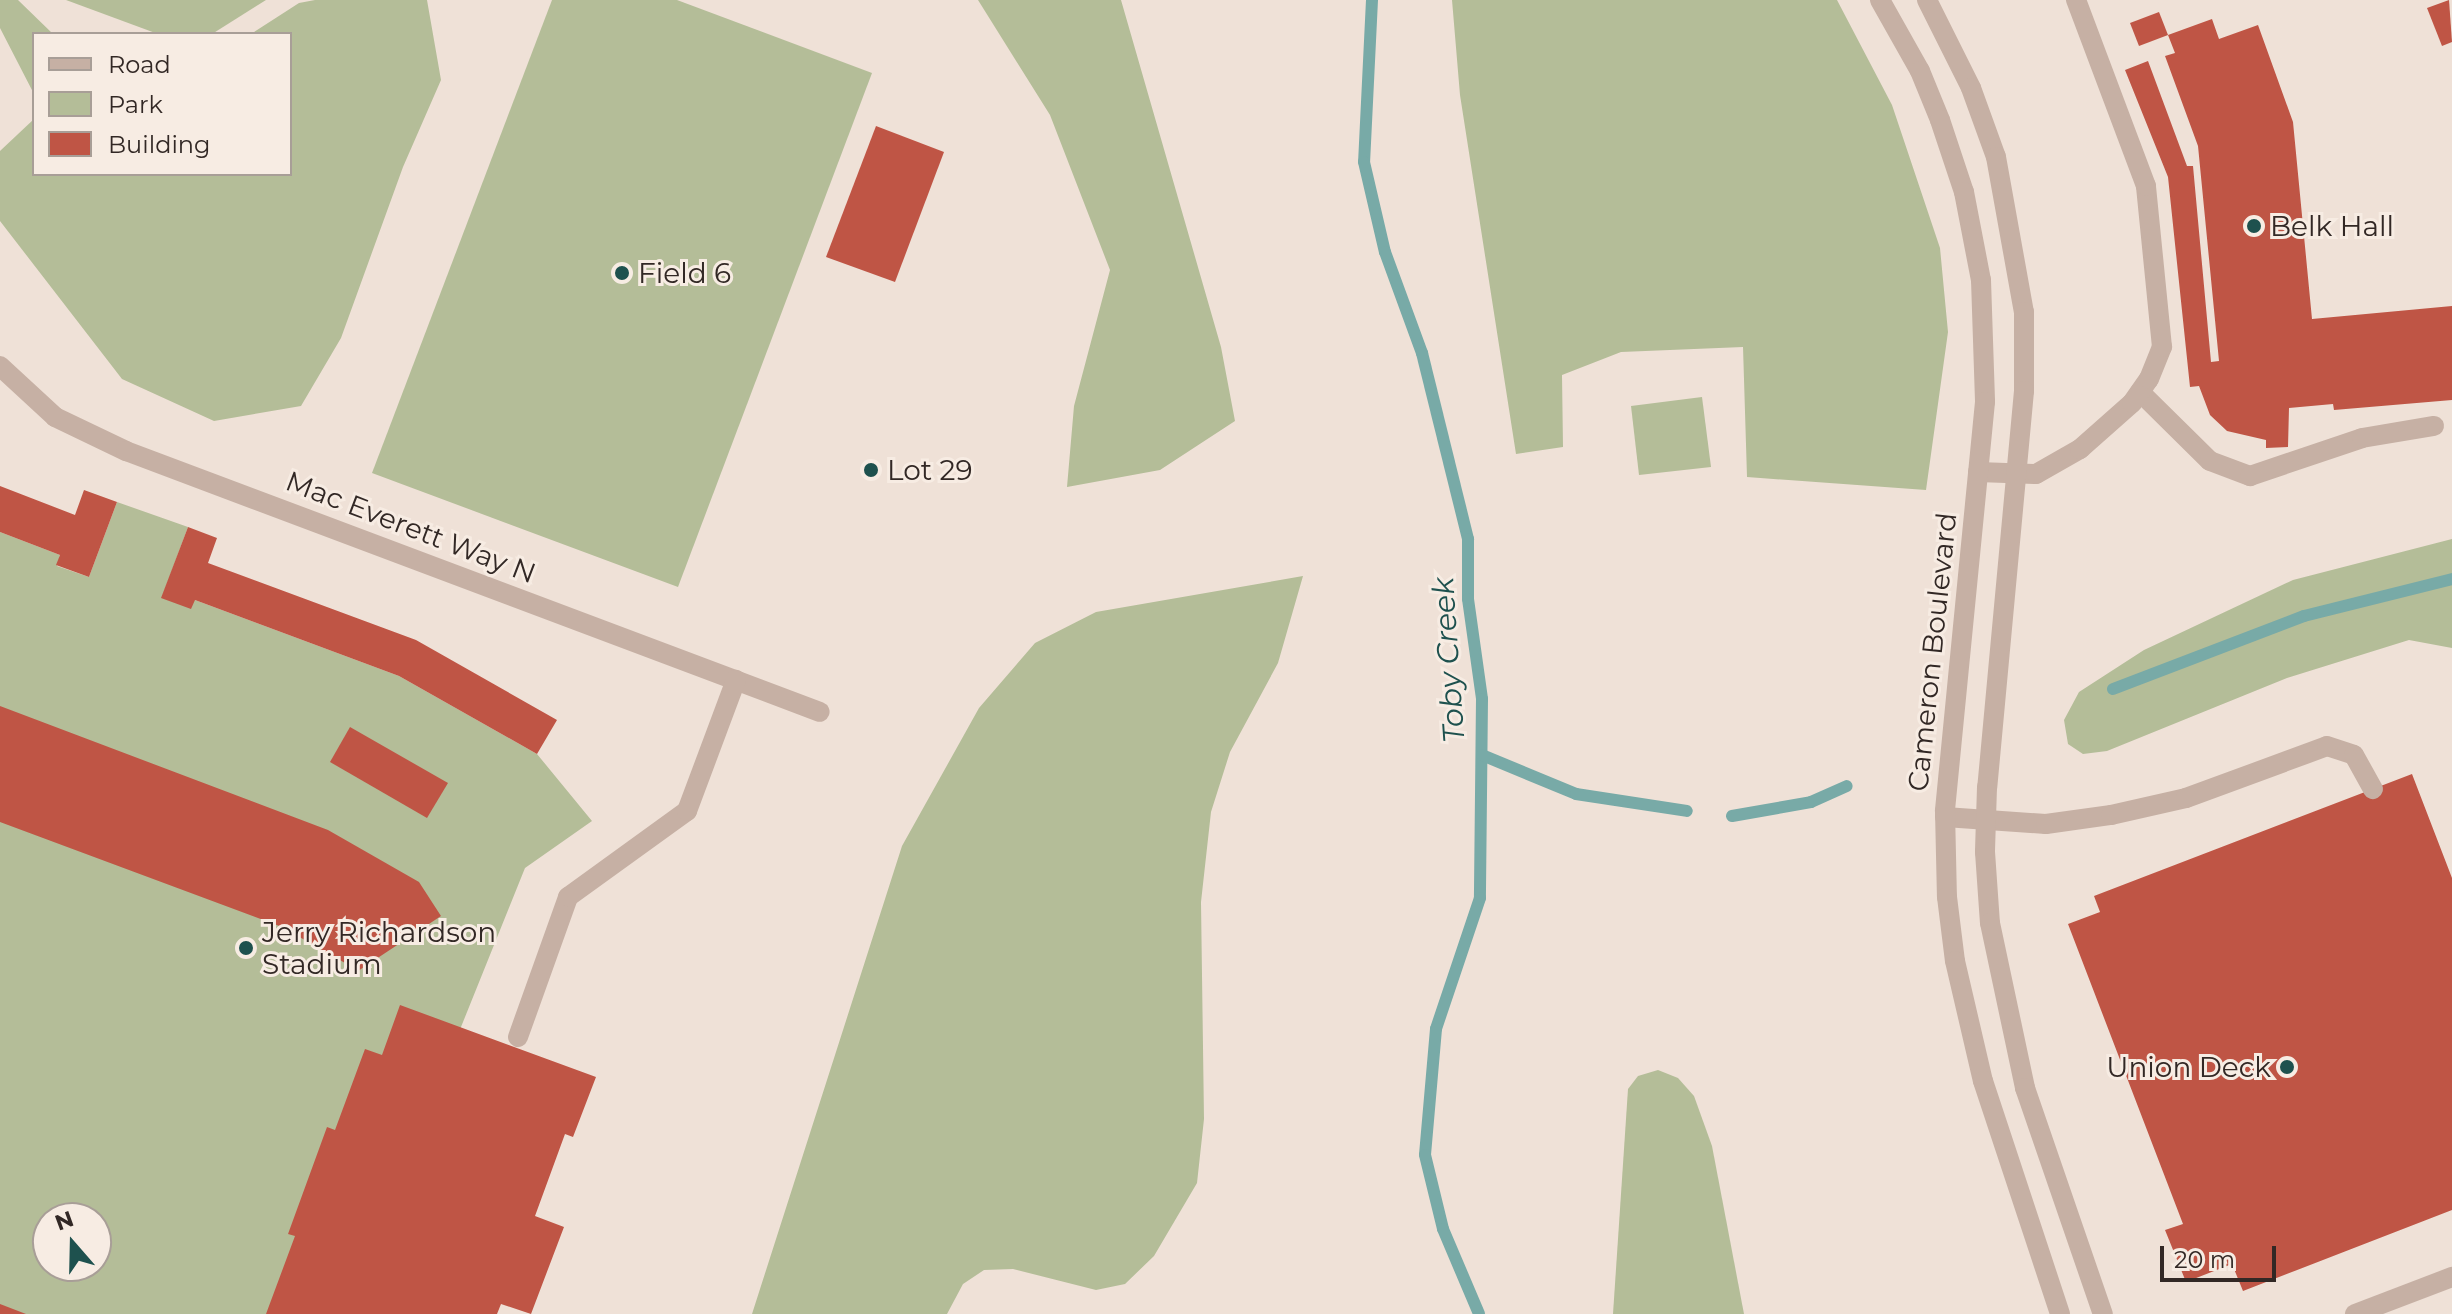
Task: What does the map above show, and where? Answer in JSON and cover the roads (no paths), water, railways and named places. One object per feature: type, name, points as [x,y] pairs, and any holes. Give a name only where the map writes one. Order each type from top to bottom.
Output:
[{"type":"street","name":"Cameron Boulevard","points":[[1880,0],[1932,98],[1970,217],[1985,332],[1978,472],[1945,817],[1950,926],[1963,999],[1993,1118],[2060,1314]]},
{"type":"street","points":[[1927,0],[1961,65],[1996,157],[2018,258],[2026,338],[1986,820],[1990,923],[2023,1076],[2103,1314]]},
{"type":"street","points":[[1978,472],[2036,474],[2080,449],[2118,420],[2140,392],[2162,347],[2148,197],[2076,0]]},
{"type":"street","name":"Mac Everett Way N","points":[[0,366],[55,417],[126,451],[820,712]]},
{"type":"street","points":[[2140,392],[2210,461],[2250,476],[2362,438],[2434,426]]},
{"type":"street","points":[[518,1037],[568,897],[687,811],[736,680]]},
{"type":"street","points":[[1945,817],[2068,822],[2167,804],[2327,746],[2354,755],[2373,789]]},
{"type":"street","points":[[2355,1314],[2452,1277]]},
{"type":"waterway","name":"Toby Creek","points":[[1372,0],[1364,162],[1385,252],[1422,353],[1468,539],[1468,599],[1482,699],[1480,898],[1436,1029],[1425,1155],[1443,1229],[1479,1314]]},
{"type":"waterway","points":[[2113,689],[2304,616],[2452,579]]},
{"type":"waterway","points":[[1482,755],[1576,794],[1687,811]]},
{"type":"waterway","points":[[1732,816],[1811,802],[1847,786]]},
{"type":"place","name":"Belk Hall","points":[[2254,226]]},
{"type":"place","name":"Field 6","points":[[622,273]]},
{"type":"place","name":"Lot 29","points":[[871,470]]},
{"type":"place","name":"Jerry Richardson Stadium","points":[[246,948]]},
{"type":"place","name":"Union Deck","points":[[2287,1067]]}]
